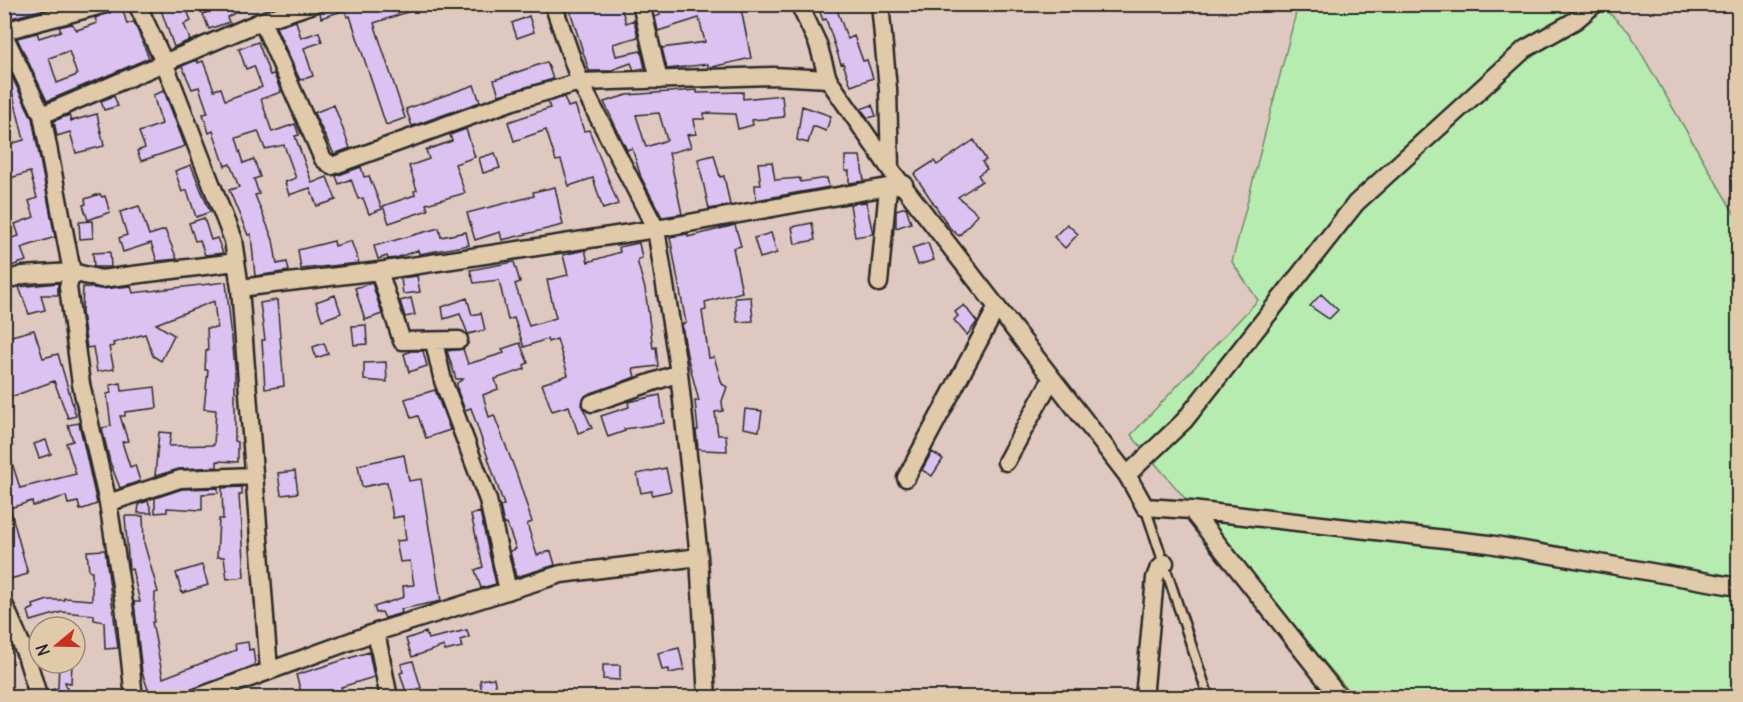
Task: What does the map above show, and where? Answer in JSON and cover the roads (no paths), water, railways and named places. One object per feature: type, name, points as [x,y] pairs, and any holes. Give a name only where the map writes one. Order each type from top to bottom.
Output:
[{"type":"street","points":[[106,4],[4,33],[42,115],[72,273],[68,287],[81,384],[108,503],[124,604],[134,698]]},
{"type":"street","points":[[137,4],[164,63],[232,240],[240,288],[269,670]]},
{"type":"street","points":[[42,115],[262,21],[314,4]]},
{"type":"street","points":[[553,4],[580,82],[656,229],[679,373],[699,557],[707,698]]},
{"type":"street","points":[[641,4],[659,80]]},
{"type":"street","points":[[799,4],[818,44],[828,79],[890,169],[896,186],[997,307],[1126,475],[1145,507],[1191,510],[1489,544],[1738,587]]},
{"type":"street","points":[[880,4],[888,89],[890,169]]},
{"type":"street","points":[[1126,475],[1184,421],[1356,203],[1525,49],[1576,20],[1595,4]]},
{"type":"street","points":[[262,21],[328,166],[513,101],[580,82],[773,76],[828,79]]},
{"type":"street","points":[[240,288],[379,271],[656,229],[896,186]]},
{"type":"street","points":[[879,282],[896,186]]},
{"type":"street","points":[[4,281],[23,275],[72,273],[101,279],[236,262]]},
{"type":"street","points":[[379,271],[402,341],[459,340]]},
{"type":"street","points":[[906,478],[997,307]]},
{"type":"street","points":[[434,342],[443,381],[488,500],[508,591]]},
{"type":"street","points":[[592,403],[679,373]]},
{"type":"street","points":[[1006,462],[1052,378]]},
{"type":"street","points":[[108,503],[180,479],[254,476]]},
{"type":"street","points":[[1191,510],[1340,698]]},
{"type":"street","points":[[195,698],[376,632],[561,574],[699,557]]},
{"type":"street","points":[[1144,698],[1155,578],[1158,570],[1165,563]]},
{"type":"street","points":[[4,604],[26,655],[39,698]]},
{"type":"street","points":[[376,632],[389,698]]},
{"type":"lane","points":[[1145,507],[1209,698]]}]
